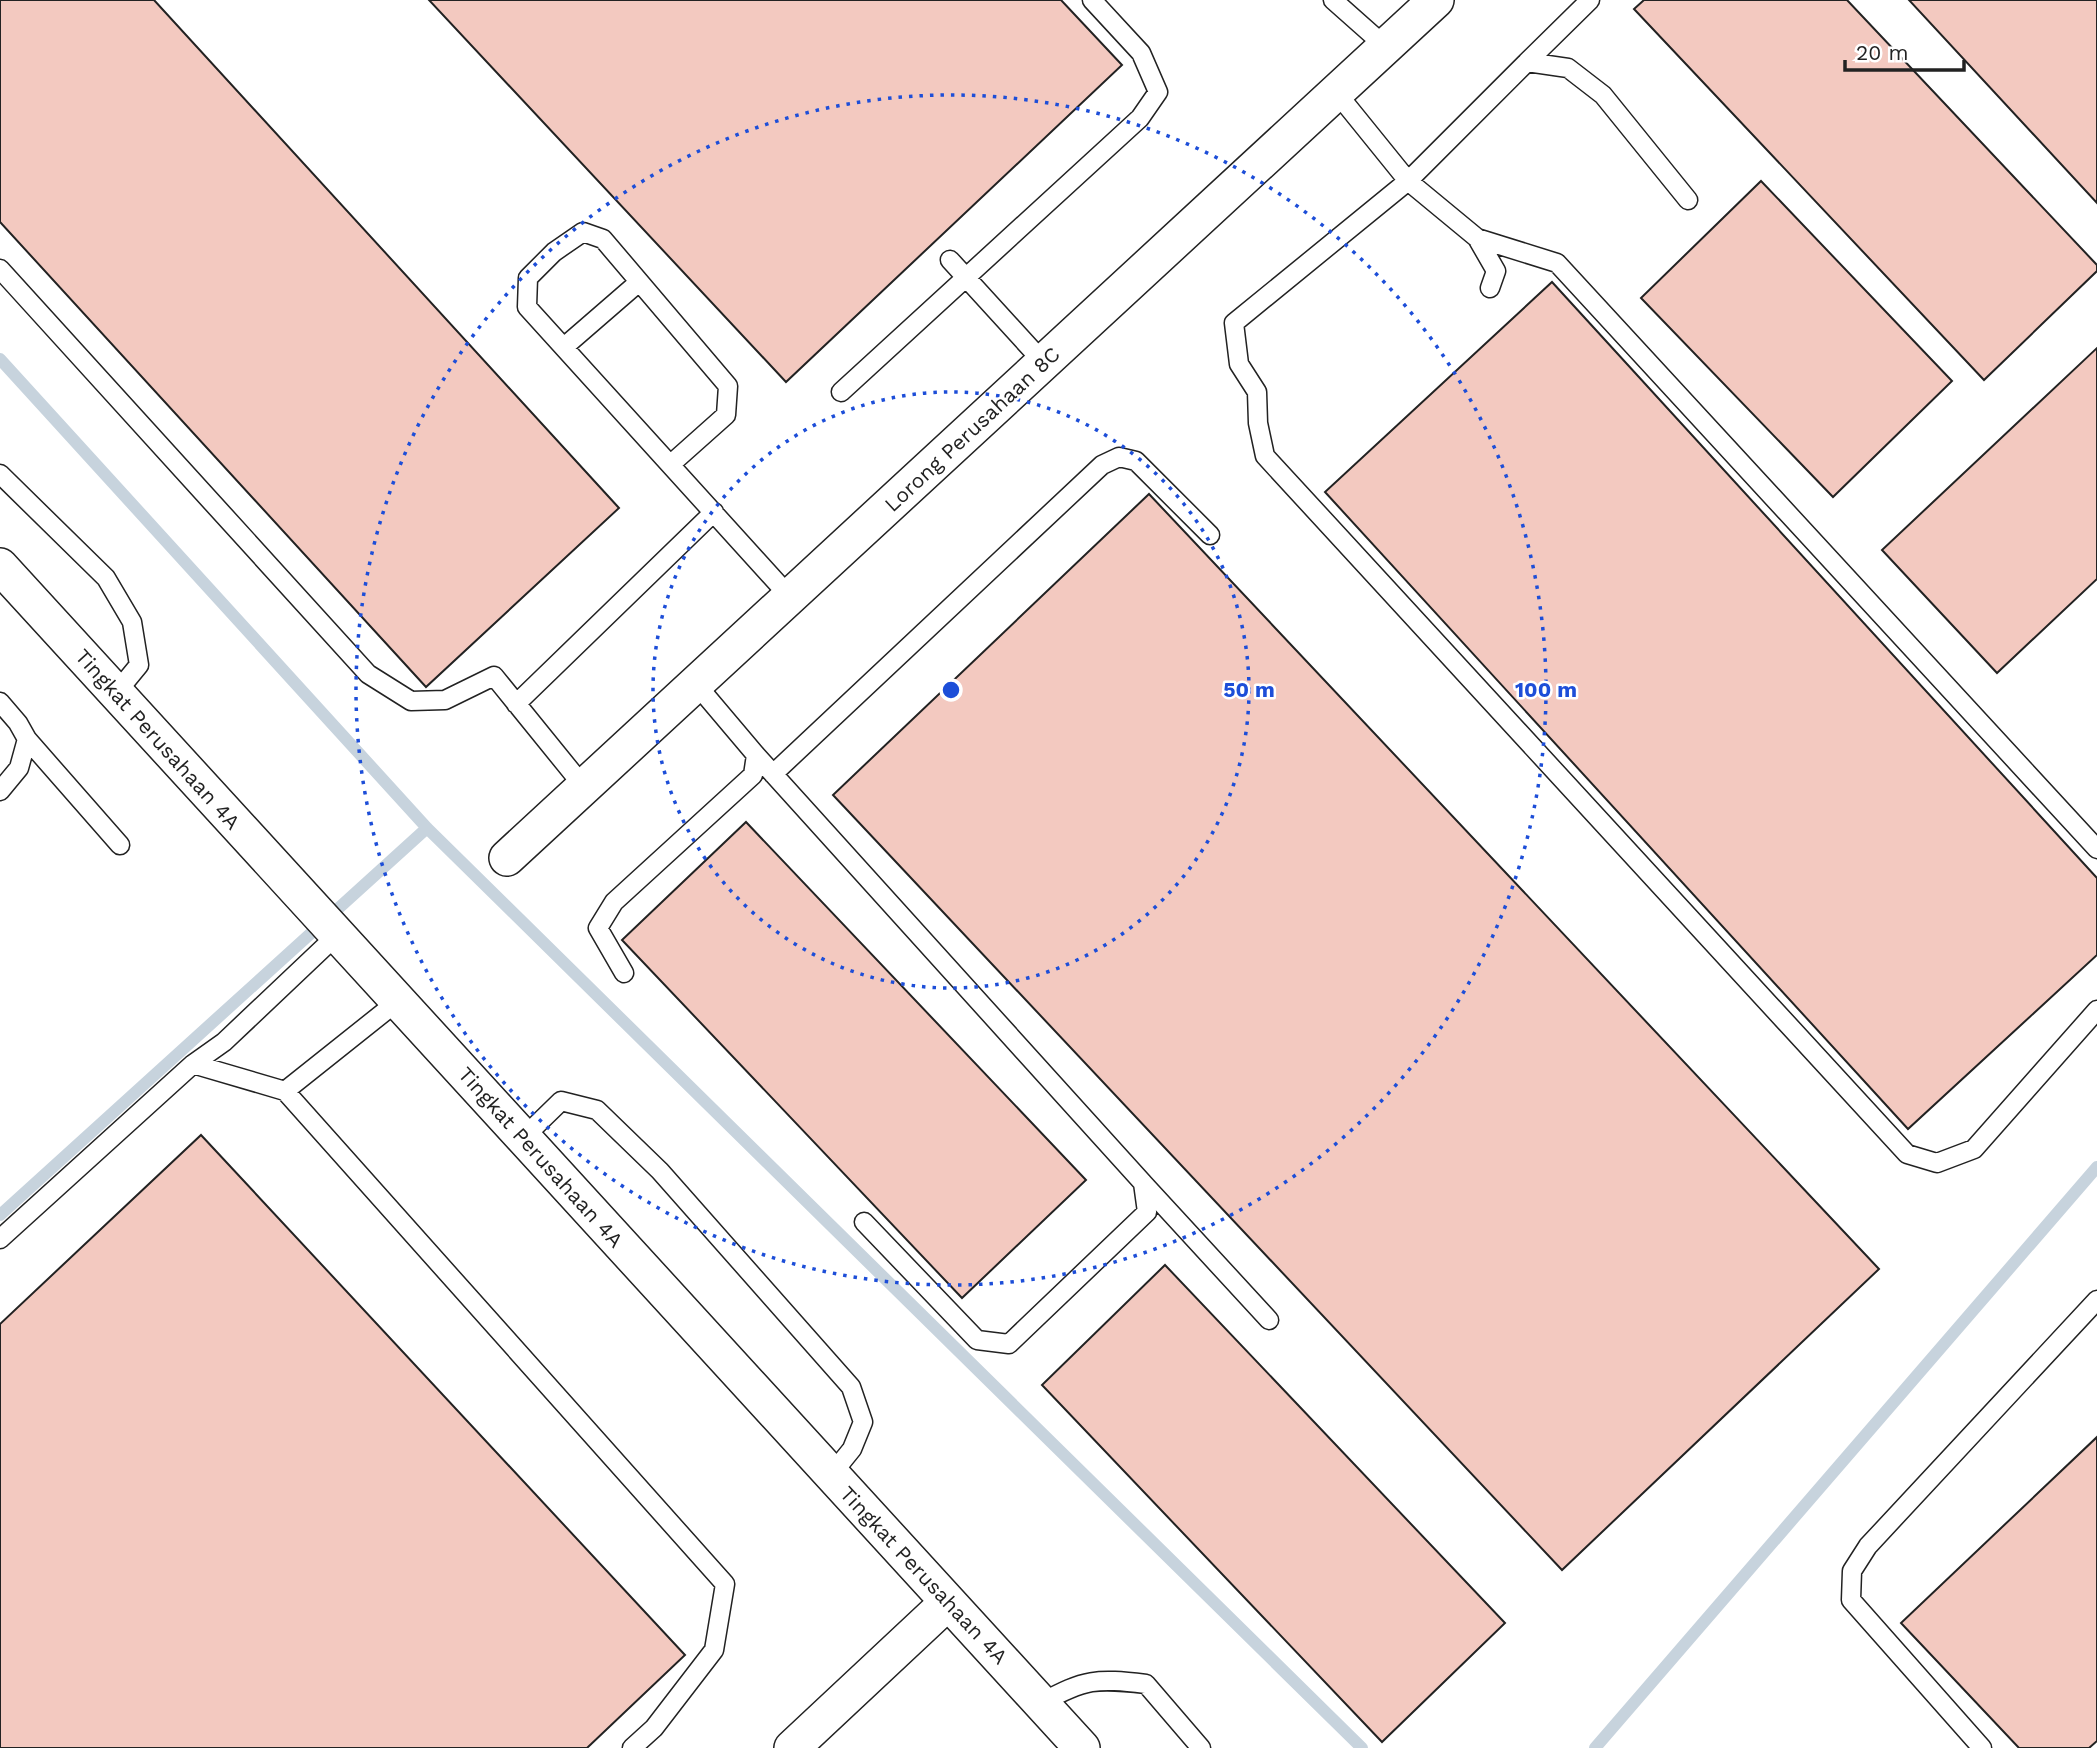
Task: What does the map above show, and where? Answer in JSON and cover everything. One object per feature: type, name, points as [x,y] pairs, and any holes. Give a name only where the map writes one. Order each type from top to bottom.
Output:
[{"type":"street","name":"Lorong Perusahaan 8C","points":[[507,858],[1436,0]]},
{"type":"street","name":"Tingkat Perusahaan 4A","points":[[0,566],[1082,1748]]},
{"type":"street","points":[[792,1748],[948,1602]]},
{"type":"lane","points":[[841,392],[1140,118],[1158,92],[1141,53],[1092,0]]},
{"type":"lane","points":[[1333,0],[1386,47]]},
{"type":"lane","points":[[1590,0],[1408,181],[1234,323],[1239,364],[1257,392],[1265,456],[1907,1154],[1937,1163],[1974,1149],[2097,1010]]},
{"type":"lane","points":[[1527,62],[1568,68],[1604,95],[1688,200]]},
{"type":"lane","points":[[1336,92],[1408,181],[1477,238],[1496,271],[1490,288]]},
{"type":"lane","points":[[671,464],[726,415],[728,386],[603,239],[583,232],[554,252],[528,278],[527,307],[790,597]]},
{"type":"lane","points":[[1477,238],[1557,263],[2097,849]]},
{"type":"lane","points":[[950,260],[1044,363]]},
{"type":"lane","points":[[0,269],[368,674],[411,701],[444,700],[494,676],[584,787]]},
{"type":"lane","points":[[564,347],[639,282]]},
{"type":"lane","points":[[773,774],[1102,465],[1119,457],[1136,461],[1210,535]]},
{"type":"lane","points":[[0,474],[106,578],[132,622],[139,665],[116,693]]},
{"type":"lane","points":[[516,704],[714,512]]},
{"type":"lane","points":[[696,684],[773,774],[1269,1320]]},
{"type":"lane","points":[[0,702],[18,723],[27,739],[120,845]]},
{"type":"lane","points":[[0,792],[19,768],[27,739]]},
{"type":"lane","points":[[624,973],[598,928],[614,902],[754,775],[756,755]]},
{"type":"lane","points":[[0,1239],[193,1064],[224,1042],[337,935]]},
{"type":"lane","points":[[285,1091],[398,1001]]},
{"type":"lane","points":[[193,1064],[285,1091],[725,1584],[714,1650],[654,1728],[632,1748]]},
{"type":"lane","points":[[523,1138],[561,1101],[597,1110],[660,1171],[851,1387],[863,1422],[852,1448],[831,1475]]},
{"type":"lane","points":[[864,1222],[977,1340],[1009,1344],[1147,1212],[1143,1183]]},
{"type":"lane","points":[[1982,1748],[1851,1600],[1852,1571],[1868,1546],[2097,1300]]},
{"type":"lane","points":[[1041,1703],[1069,1688],[1102,1679],[1146,1684],[1201,1748]]},
{"type":"building","points":[[0,0],[154,0],[619,508],[426,687],[0,222]]},
{"type":"building","points":[[429,0],[1061,0],[1122,65],[786,382]]},
{"type":"building","points":[[1644,0],[1847,0],[2097,265],[2097,271],[1984,380],[1634,9]]},
{"type":"building","points":[[1909,0],[2097,0],[2097,203]]},
{"type":"building","points":[[1761,181],[1952,381],[1833,497],[1641,298]]},
{"type":"building","points":[[1552,282],[2097,878],[2097,955],[1908,1129],[1325,492]]},
{"type":"building","points":[[2097,348],[2097,579],[1997,673],[1882,550]]},
{"type":"building","points":[[1149,494],[1879,1269],[1562,1570],[833,795]]},
{"type":"building","points":[[746,822],[1086,1180],[962,1298],[622,940]]},
{"type":"building","points":[[201,1135],[685,1655],[587,1748],[0,1748],[0,1324]]},
{"type":"building","points":[[1165,1265],[1505,1623],[1382,1742],[1042,1385]]},
{"type":"building","points":[[2097,1437],[2097,1741],[2089,1748],[2019,1748],[1901,1623]]},
{"type":"waterway","points":[[0,359],[427,828],[1362,1748]]},
{"type":"waterway","points":[[0,1215],[427,828]]},
{"type":"waterway","points":[[1595,1748],[2097,1167]]}]
